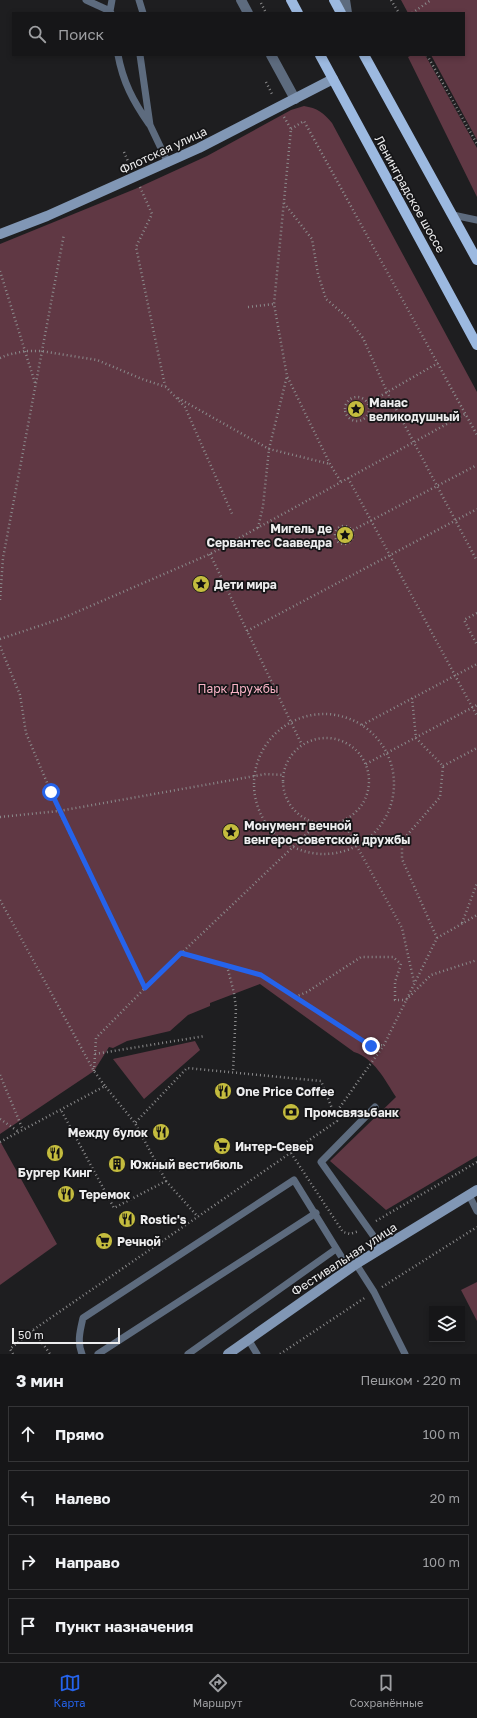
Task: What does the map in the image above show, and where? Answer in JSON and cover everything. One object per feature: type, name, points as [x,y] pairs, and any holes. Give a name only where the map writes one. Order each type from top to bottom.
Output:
[{"type":"main road","points":[[291,0],[297,12]]},
{"type":"main road","points":[[334,0],[340,12]]},
{"type":"main road","name":"Ленинградское шоссе","points":[[321,56],[477,345]]},
{"type":"main road","points":[[365,56],[477,260]]},
{"type":"street","points":[[241,0],[247,12]]},
{"type":"street","points":[[345,0],[347,12]]},
{"type":"street","points":[[272,56],[295,99]]},
{"type":"street","name":"Флотская улица","points":[[0,234],[53,213],[168,163],[333,79]]},
{"type":"street","name":"Фестивальная улица","points":[[228,1354],[352,1266],[473,1193]]},
{"type":"lane","points":[[86,0],[111,12],[112,0]]},
{"type":"lane","points":[[139,0],[143,12]]},
{"type":"lane","points":[[118,56],[121,71],[132,100],[150,125],[168,163]]},
{"type":"lane","points":[[140,56],[150,125]]},
{"type":"lane","points":[[453,215],[477,220]]},
{"type":"lane","points":[[375,1107],[321,1162],[382,1248]]},
{"type":"lane","points":[[82,1354],[79,1335],[83,1318],[294,1180],[336,1249],[374,1292],[405,1354]]},
{"type":"lane","points":[[473,1193],[477,1211]]},
{"type":"lane","points":[[98,1354],[316,1214]]},
{"type":"lane","points":[[188,1354],[336,1249]]},
{"type":"lane","points":[[248,1340],[257,1354]]},
{"type":"path","points":[[391,0],[398,12]]},
{"type":"path","points":[[413,12],[431,0]]},
{"type":"path","points":[[261,3],[266,12]]},
{"type":"path","points":[[429,56],[477,144]]},
{"type":"path","points":[[266,82],[272,96]]},
{"type":"path","points":[[282,114],[291,129],[274,304],[287,376],[330,464],[341,482]]},
{"type":"path","points":[[291,129],[304,121],[477,435]]},
{"type":"path","points":[[124,152],[130,166]]},
{"type":"path","points":[[140,187],[152,214],[136,247],[166,387]]},
{"type":"path","points":[[284,203],[312,239],[318,274],[326,298],[347,318],[363,338],[387,392],[477,561]]},
{"type":"path","points":[[0,600],[3,558],[64,234]]},
{"type":"path","points":[[0,271],[35,383]]},
{"type":"path","points":[[248,307],[274,304]]},
{"type":"path","points":[[0,358],[25,351],[41,351],[97,360],[142,379],[166,387],[185,407],[233,516]]},
{"type":"path","points":[[368,403],[438,363]]},
{"type":"path","points":[[257,529],[263,506],[269,449],[287,376]]},
{"type":"path","points":[[175,396],[269,449],[330,464]]},
{"type":"path","points":[[360,397],[368,403],[368,414],[364,418],[354,421],[346,414],[346,403],[349,399],[360,397]]},
{"type":"path","points":[[0,639],[63,618],[210,554],[465,414]]},
{"type":"path","points":[[353,530],[477,465]]},
{"type":"path","points":[[348,478],[477,716]]},
{"type":"path","points":[[247,631],[477,509]]},
{"type":"path","points":[[339,527],[349,527],[353,530],[354,536],[348,543],[342,544],[335,536],[339,527]]},
{"type":"path","points":[[210,554],[302,745]]},
{"type":"path","points":[[477,612],[464,620],[477,645]]},
{"type":"path","points":[[0,646],[20,695],[26,733],[59,811],[145,988]]},
{"type":"path","points":[[362,725],[477,664]]},
{"type":"path","points":[[412,698],[416,738],[443,766],[440,797],[402,841],[402,859],[436,938]]},
{"type":"path","points":[[366,764],[477,705]]},
{"type":"path","points":[[333,714],[345,717],[362,725],[376,736],[387,753],[393,769],[394,781],[391,805],[380,827],[372,836],[357,846],[339,853],[327,854],[303,851],[292,847],[281,840],[265,822],[255,800],[254,776],[257,763],[268,742],[276,732],[291,722],[308,716],[333,714]]},
{"type":"path","points":[[331,738],[346,743],[358,752],[366,764],[369,778],[368,791],[363,804],[354,814],[343,821],[330,824],[317,824],[302,818],[290,806],[284,792],[283,775],[286,764],[293,753],[302,745],[316,739],[331,738]]},
{"type":"path","points":[[443,766],[477,748]]},
{"type":"path","points":[[0,817],[59,811],[266,774],[283,775]]},
{"type":"path","points":[[343,821],[402,928],[414,983]]},
{"type":"path","points":[[94,1070],[96,1038],[181,953],[317,824]]},
{"type":"path","points":[[462,924],[477,883]]},
{"type":"path","points":[[0,900],[94,1070],[105,1086],[135,1122],[166,1181],[198,1217]]},
{"type":"path","points":[[335,1115],[384,1045],[436,938],[477,915]]},
{"type":"path","points":[[181,953],[261,975],[371,1046],[384,1045]]},
{"type":"path","points":[[295,997],[307,992],[361,957],[393,957],[401,964],[395,982],[395,1000],[406,1000],[431,975],[477,960]]},
{"type":"path","points":[[227,966],[236,1008],[233,1072]]},
{"type":"path","points":[[95,1054],[205,1036]]},
{"type":"path","points":[[13,1354],[10,1349],[33,1330],[338,1121],[321,1081],[187,1068],[135,1122]]},
{"type":"path","points":[[0,1075],[22,1130]]},
{"type":"path","points":[[0,1142],[105,1086]]},
{"type":"path","points":[[61,1110],[114,1208],[117,1205],[136,1199],[166,1181]]},
{"type":"path","points":[[0,1119],[18,1132]]},
{"type":"path","points":[[291,1153],[343,1232],[347,1234],[354,1234],[477,1162]]},
{"type":"path","points":[[280,1354],[477,1227]]},
{"type":"path","points":[[156,1237],[159,1244]]},
{"type":"path","points":[[33,1330],[50,1354]]},
{"type":"green space","points":[[401,0],[477,0],[477,140],[432,56],[465,56],[465,12],[407,12]]},
{"type":"green space","points":[[426,56],[477,148],[477,197],[408,57]]},
{"type":"green space","name":"Парк Дружбы","points":[[304,106],[313,108],[320,112],[332,123],[477,392],[477,1156],[386,1210],[330,1161],[396,1097],[378,1070],[367,1059],[354,1052],[260,984],[210,1003],[210,1006],[188,1015],[170,1031],[127,1041],[113,1048],[109,1047],[94,1071],[0,1134],[0,244],[135,189],[207,156],[291,110]]},
{"type":"green space","points":[[195,1041],[200,1050],[144,1099],[113,1059]]},
{"type":"green space","points":[[0,1141],[57,1244],[0,1285]]},
{"type":"green space","points":[[477,1282],[477,1321],[461,1290]]},
{"type":"place","name":"Манас великодушный","points":[[356,409]]},
{"type":"place","name":"Мигель де Сервантес Сааведра","points":[[345,535]]},
{"type":"place","name":"Дети мира","points":[[201,584]]},
{"type":"place","name":"Монумент вечной венгеро-советской дружбы","points":[[231,832]]},
{"type":"place","name":"One Price Coffee","points":[[223,1091]]},
{"type":"place","name":"Промсвязьбанк","points":[[291,1112]]},
{"type":"place","name":"Между булок","points":[[161,1132]]},
{"type":"place","name":"Интер-Север","points":[[222,1146]]},
{"type":"place","name":"Бургер Кинг","points":[[55,1153]]},
{"type":"place","name":"Южный вестибюль","points":[[117,1164]]},
{"type":"place","name":"Теремок","points":[[66,1194]]},
{"type":"place","name":"Rostic's","points":[[127,1219]]},
{"type":"place","name":"Речной","points":[[104,1241]]},
{"type":"route","points":[[51,792],[145,988],[181,953],[261,975],[371,1046]]}]
